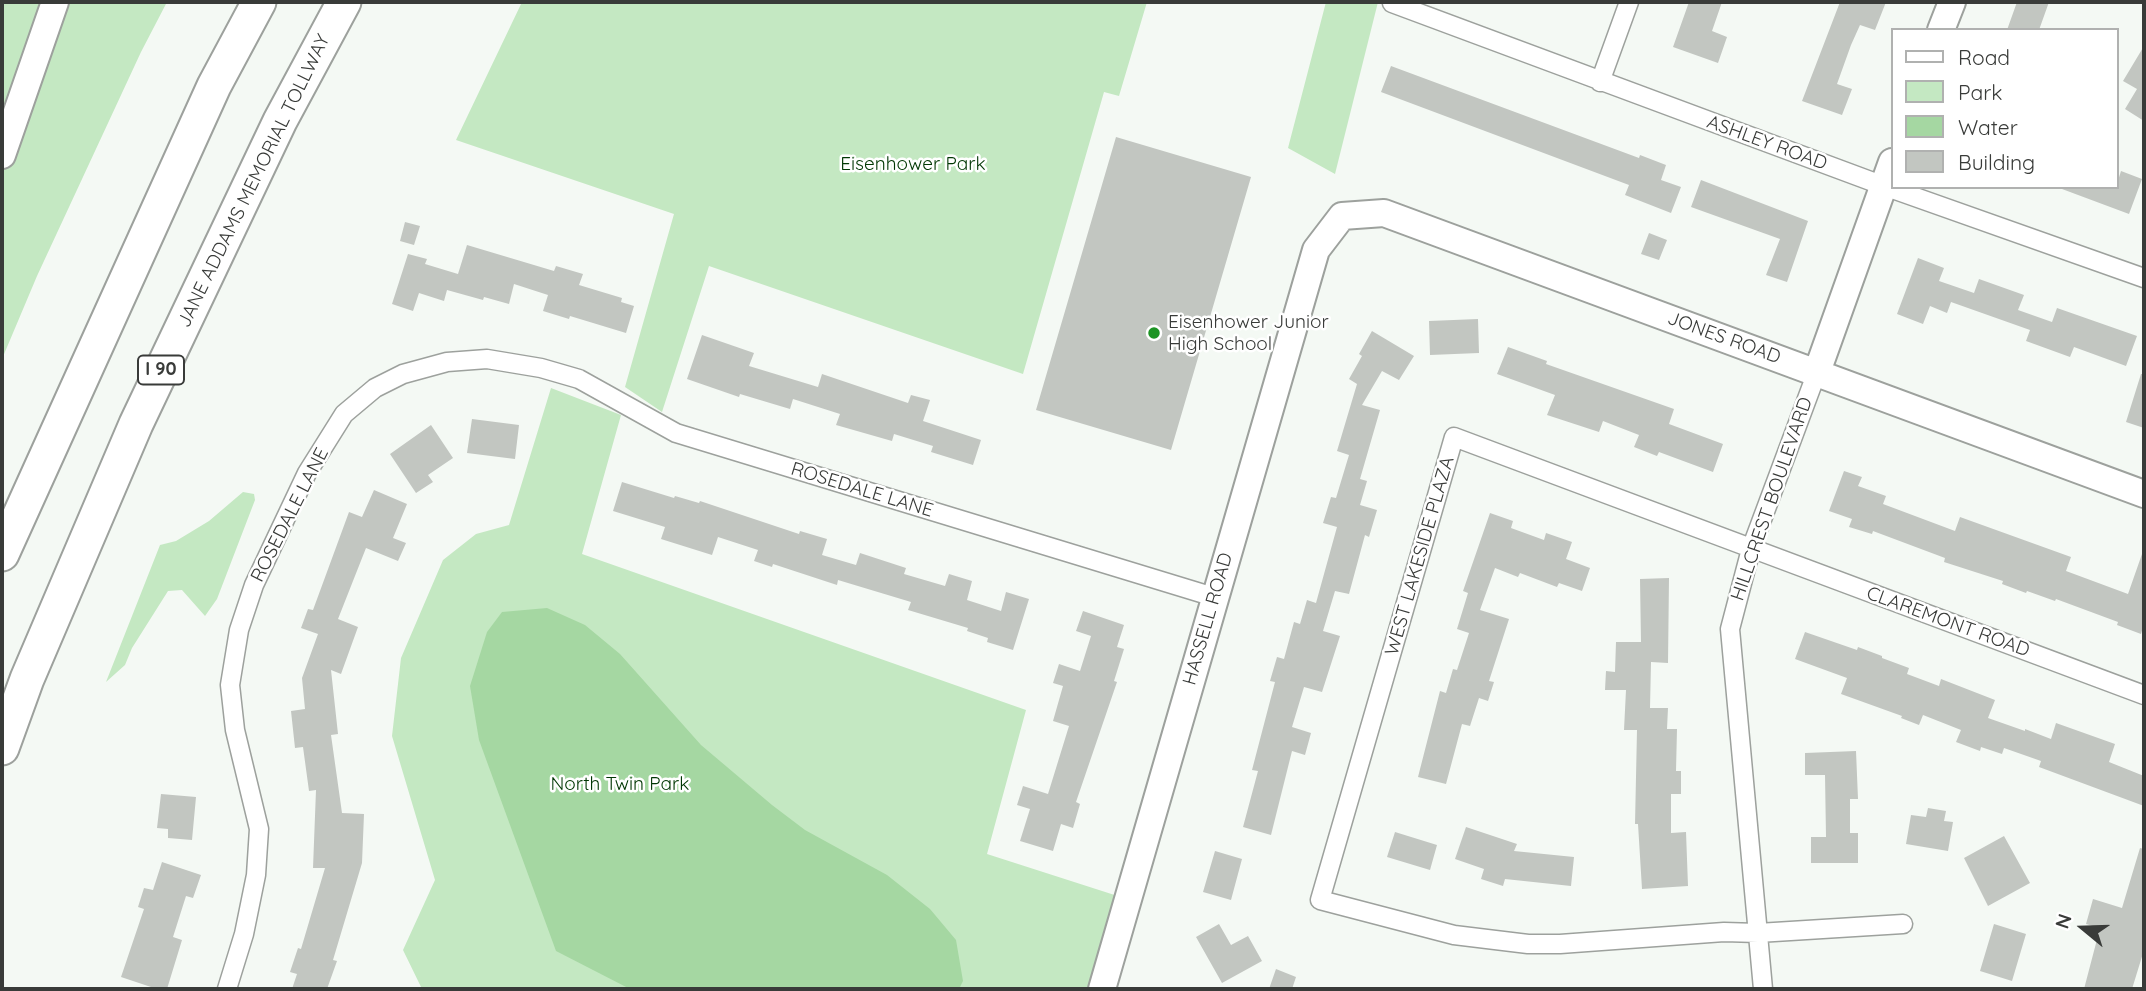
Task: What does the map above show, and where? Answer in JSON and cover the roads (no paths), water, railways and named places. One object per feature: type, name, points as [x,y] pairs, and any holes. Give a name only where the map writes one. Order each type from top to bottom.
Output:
[{"type":"highway","points":[[2,554],[214,86],[259,2]]},
{"type":"highway","name":"JANE ADDAMS MEMORIAL TOLLWAY","points":[[2,748],[27,679],[136,424],[279,121],[344,2]]},
{"type":"street","points":[[2,155],[55,2]]},
{"type":"street","points":[[1600,82],[1629,2]]},
{"type":"street","points":[[1942,28],[1952,2]]},
{"type":"street","name":"ASHLEY ROAD","points":[[1392,3],[1600,82],[1888,174]]},
{"type":"street","name":"HILLCREST BOULEVARD","points":[[1763,989],[1730,629],[1751,549],[1888,174]]},
{"type":"street","name":"ASHLEY ROAD","points":[[1925,189],[2144,278]]},
{"type":"street","name":"JONES ROAD","points":[[1316,250],[1342,216],[1384,213],[2144,494]]},
{"type":"street","name":"HASSELL ROAD","points":[[1102,989],[1316,250]]},
{"type":"street","name":"ROSEDALE LANE","points":[[227,989],[244,934],[256,874],[259,829],[235,730],[230,685],[239,630],[254,585],[307,473],[344,414],[374,388],[403,374],[447,362],[487,359],[541,368],[579,379],[676,433],[1214,597]]},
{"type":"street","name":"WEST LAKESIDE PLAZA","points":[[1751,549],[1454,437],[1320,900],[1454,935],[1528,944],[1724,932],[1758,933]]},
{"type":"street","name":"CLAREMONT ROAD","points":[[1751,549],[2144,695]]},
{"type":"street","points":[[1758,933],[1903,924]]},
{"type":"water","points":[[547,608],[585,625],[620,654],[701,745],[772,805],[805,830],[887,875],[930,909],[956,940],[963,981],[959,989],[630,989],[556,951],[479,740],[470,686],[487,632],[502,612]]},
{"type":"place","name":"Eisenhower Junior High School","points":[[1154,333]]},
{"type":"park label","name":"Eisenhower Park","points":[[913,164]]},
{"type":"park label","name":"North Twin Park","points":[[620,784]]}]
